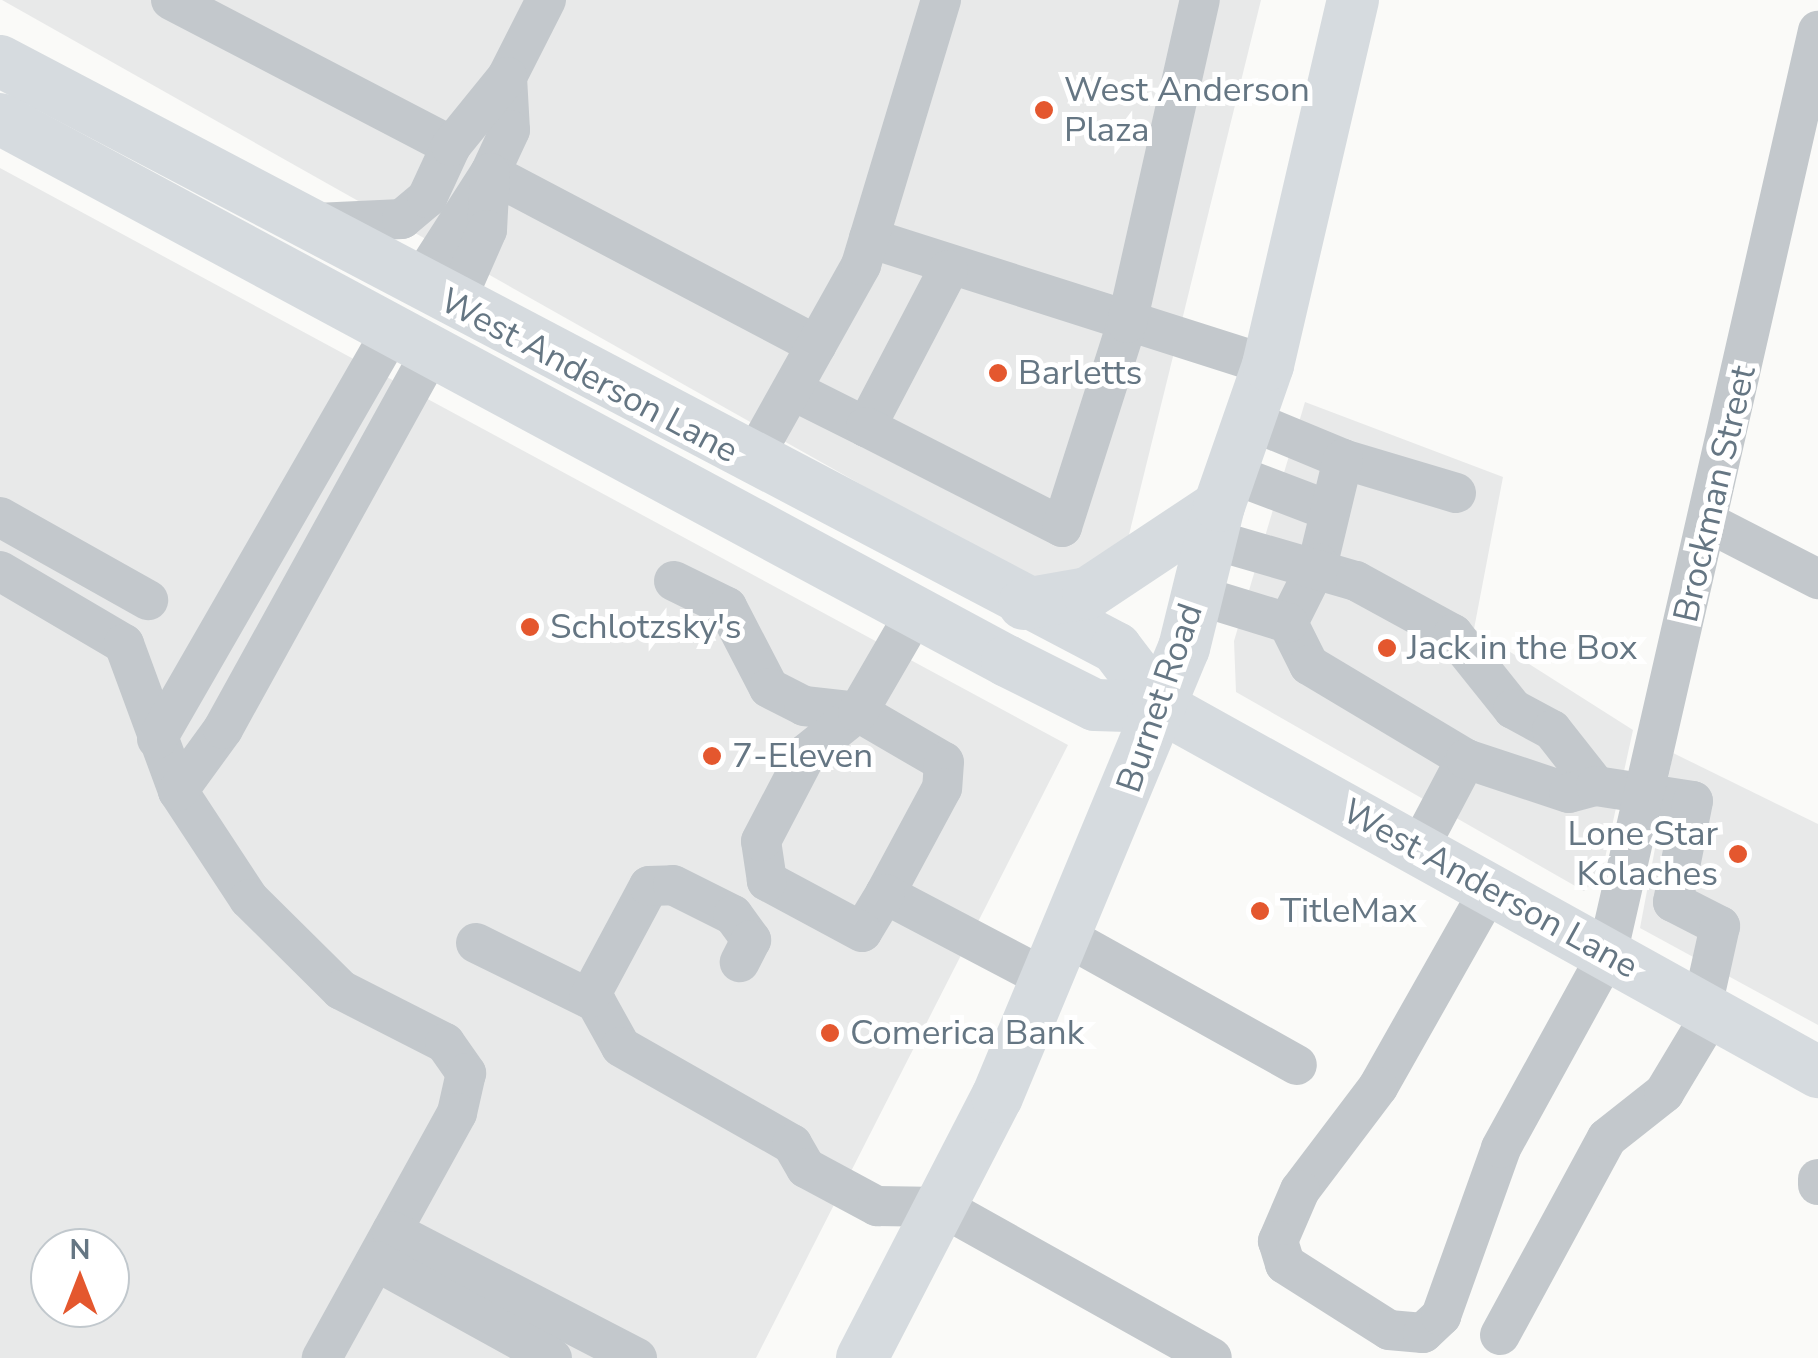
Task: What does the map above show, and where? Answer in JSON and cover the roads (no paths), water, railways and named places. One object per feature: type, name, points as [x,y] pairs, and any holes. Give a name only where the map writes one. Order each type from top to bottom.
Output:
[{"type":"main road","name":"Burnet Road","points":[[862,1358],[942,1207],[1058,959],[1161,707],[1220,506],[1268,365],[1353,0]]},
{"type":"main road","name":"West Anderson Lane","points":[[0,62],[302,222],[424,317],[916,612],[1095,705],[1161,707]]},
{"type":"main road","name":"West Anderson Lane","points":[[0,119],[424,317],[751,462],[1116,648],[1161,707],[1818,1072]]},
{"type":"main road","points":[[1024,604],[1088,593],[1220,506]]},
{"type":"street","points":[[171,0],[450,146]]},
{"type":"street","points":[[302,222],[366,228],[402,219],[427,198],[450,146],[507,78],[546,0]]},
{"type":"street","points":[[751,462],[869,238],[941,0]]},
{"type":"street","points":[[792,390],[1062,527],[1128,323],[1200,0]]},
{"type":"street","name":"Brockman Street","points":[[1490,889],[1378,1088],[1300,1190],[1278,1241],[1285,1264],[1389,1330],[1424,1333],[1441,1316],[1501,1148],[1606,955],[1709,523],[1818,31]]},
{"type":"street","points":[[158,739],[424,317],[487,230],[490,172],[510,130],[507,78]]},
{"type":"street","points":[[490,172],[816,345]]},
{"type":"street","points":[[869,238],[948,270],[1268,365]]},
{"type":"street","points":[[866,428],[948,270]]},
{"type":"street","points":[[178,792],[223,729],[424,317]]},
{"type":"street","points":[[1249,420],[1343,459],[1456,493]]},
{"type":"street","points":[[1288,624],[1313,573],[1343,459]]},
{"type":"street","points":[[1220,506],[1330,510]]},
{"type":"street","points":[[1220,506],[1313,573],[1356,581],[1453,634],[1513,709],[1552,730],[1596,786]]},
{"type":"street","points":[[0,517],[148,600]]},
{"type":"street","points":[[1709,523],[1818,579]]},
{"type":"street","points":[[0,571],[124,644],[178,792],[249,899],[341,990],[444,1043],[466,1073],[457,1113],[322,1358]]},
{"type":"street","points":[[674,581],[727,607],[769,688],[804,706],[858,712],[944,762],[942,788],[862,932],[767,881],[762,855],[807,752],[858,712],[916,612]]},
{"type":"street","points":[[1197,595],[1288,624],[1309,664],[1466,759],[1568,792],[1596,786],[1693,801],[1672,902],[1720,926],[1707,1010],[1664,1093],[1607,1138],[1500,1335]]},
{"type":"street","points":[[1419,848],[1466,759]]},
{"type":"street","points":[[589,998],[649,886],[673,885],[734,915],[751,940],[740,962]]},
{"type":"street","points":[[885,894],[1058,959],[1298,1065]]},
{"type":"street","points":[[476,943],[589,998],[620,1047],[792,1144],[806,1168],[877,1206],[942,1207],[1212,1358]]},
{"type":"street","points":[[384,1246],[552,1358]]},
{"type":"street","points":[[384,1246],[637,1358]]},
{"type":"place","name":"West Anderson Plaza","points":[[1044,110]]},
{"type":"place","name":"Barletts","points":[[998,373]]},
{"type":"place","name":"Schlotzsky's","points":[[530,627]]},
{"type":"place","name":"Jack in the Box","points":[[1387,648]]},
{"type":"place","name":"7-Eleven","points":[[712,756]]},
{"type":"place","name":"Lone Star Kolaches","points":[[1738,854]]},
{"type":"place","name":"TitleMax","points":[[1260,911]]},
{"type":"place","name":"Comerica Bank","points":[[830,1033]]}]
